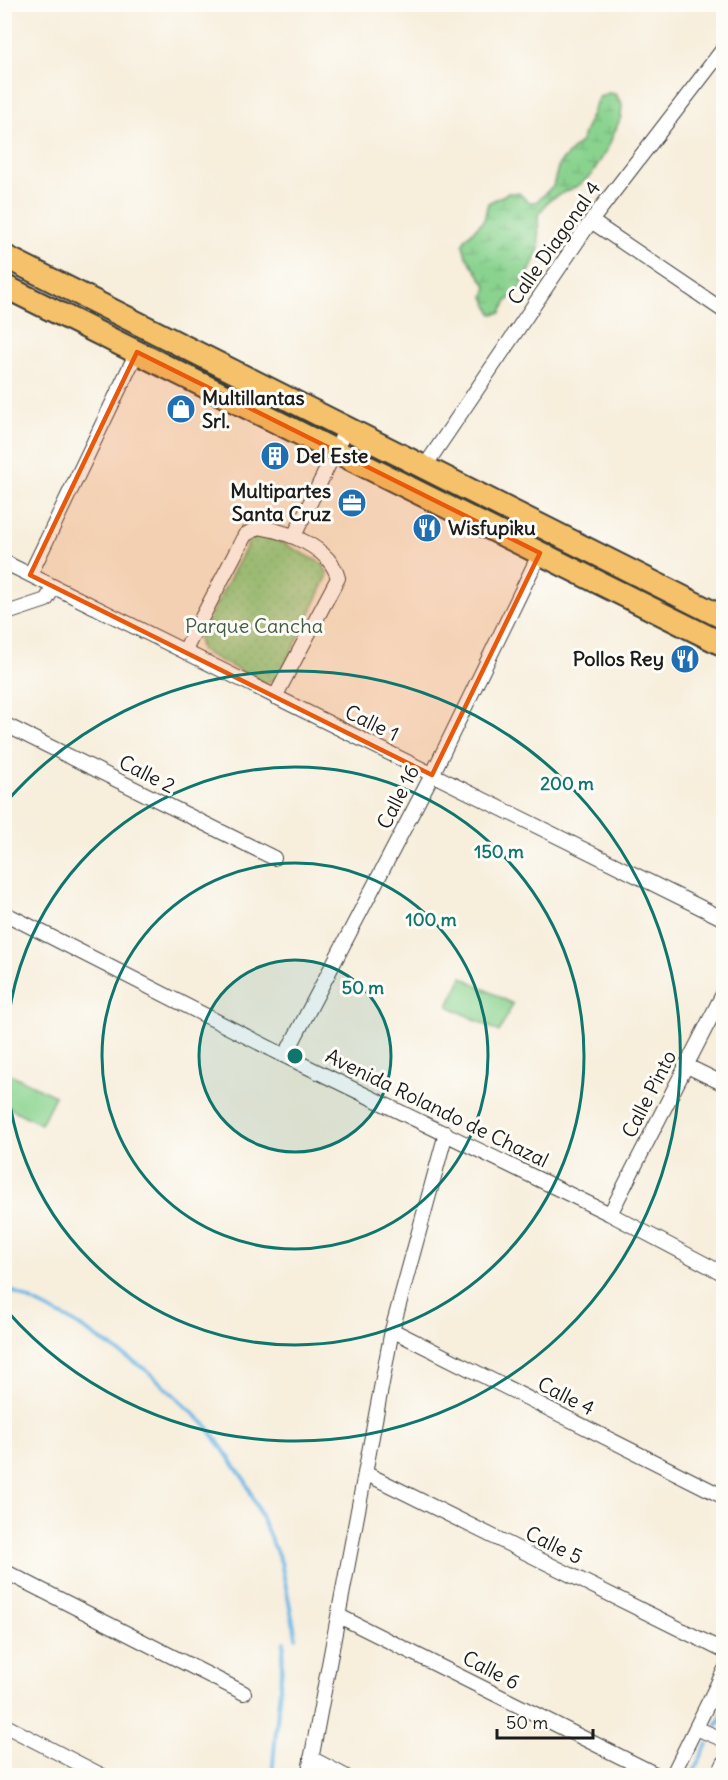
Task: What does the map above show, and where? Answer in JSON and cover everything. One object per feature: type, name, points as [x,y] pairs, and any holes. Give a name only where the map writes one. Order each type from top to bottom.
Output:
[{"type":"highway","points":[[4,256],[723,618]]},
{"type":"highway","points":[[4,286],[723,645]]},
{"type":"street","name":"Calle Diagonal 4","points":[[425,466],[591,221],[723,48]]},
{"type":"street","points":[[591,221],[723,311]]},
{"type":"street","points":[[30,575],[137,352]]},
{"type":"street","points":[[294,536],[347,427]]},
{"type":"street","points":[[185,650],[245,535],[259,527],[294,536],[317,550],[336,568],[338,578],[275,697]]},
{"type":"street","name":"Calle 16","points":[[285,1056],[432,775],[540,553]]},
{"type":"street","name":"Calle 1","points":[[4,562],[723,919]]},
{"type":"street","points":[[4,614],[46,600],[54,587]]},
{"type":"street","name":"Calle 2","points":[[4,724],[274,858]]},
{"type":"street","name":"Avenida Rolando de Chazal","points":[[4,913],[285,1056],[610,1214],[723,1274]]},
{"type":"street","name":"Calle Pinto","points":[[610,1214],[723,992]]},
{"type":"street","points":[[685,1065],[723,1084]]},
{"type":"street","points":[[308,1776],[367,1474],[392,1330],[446,1133]]},
{"type":"street","name":"Calle 4","points":[[392,1330],[723,1497]]},
{"type":"street","name":"Calle 5","points":[[367,1474],[723,1651]]},
{"type":"street","points":[[4,1571],[244,1693]]},
{"type":"street","name":"Calle 6","points":[[339,1616],[659,1776]]},
{"type":"street","points":[[672,1776],[723,1671]]},
{"type":"street","points":[[4,1725],[102,1776]]},
{"type":"street","points":[[696,1728],[723,1740]]},
{"type":"street","points":[[311,1758],[345,1776]]},
{"type":"street","points":[[718,1776],[723,1763]]},
{"type":"highlighted area","points":[[137,352],[540,553],[432,775],[30,575]]},
{"type":"green space","points":[[608,93],[615,94],[622,104],[621,117],[606,152],[591,175],[579,185],[549,200],[538,215],[539,249],[530,270],[501,313],[492,314],[484,297],[487,287],[466,256],[463,245],[465,239],[484,220],[488,203],[508,193],[519,193],[528,202],[536,202],[553,186],[559,164],[581,141],[598,98]]},
{"type":"green space","name":"Parque Cancha","points":[[266,534],[323,564],[328,575],[281,674],[276,679],[264,683],[201,651],[198,639],[251,538]]},
{"type":"green space","points":[[462,977],[513,1004],[499,1032],[448,1006]]},
{"type":"green space","points":[[4,1071],[55,1096],[41,1124],[5,1106]]},
{"type":"waterway","points":[[4,1287],[70,1320],[148,1371],[206,1425],[246,1482],[281,1562],[296,1637]]},
{"type":"waterway","points":[[272,1776],[284,1642]]},
{"type":"waterway","points":[[717,1725],[724,1712]]},
{"type":"waterway","points":[[692,1776],[707,1744]]},
{"type":"place","name":"Multillantas Srl.","points":[[181,409]]},
{"type":"place","name":"Del Este","points":[[275,456]]},
{"type":"place","name":"Multipartes Santa Cruz","points":[[352,503]]},
{"type":"place","name":"Wisfupiku","points":[[427,528]]},
{"type":"place","name":"Pollos Rey","points":[[685,659]]}]
